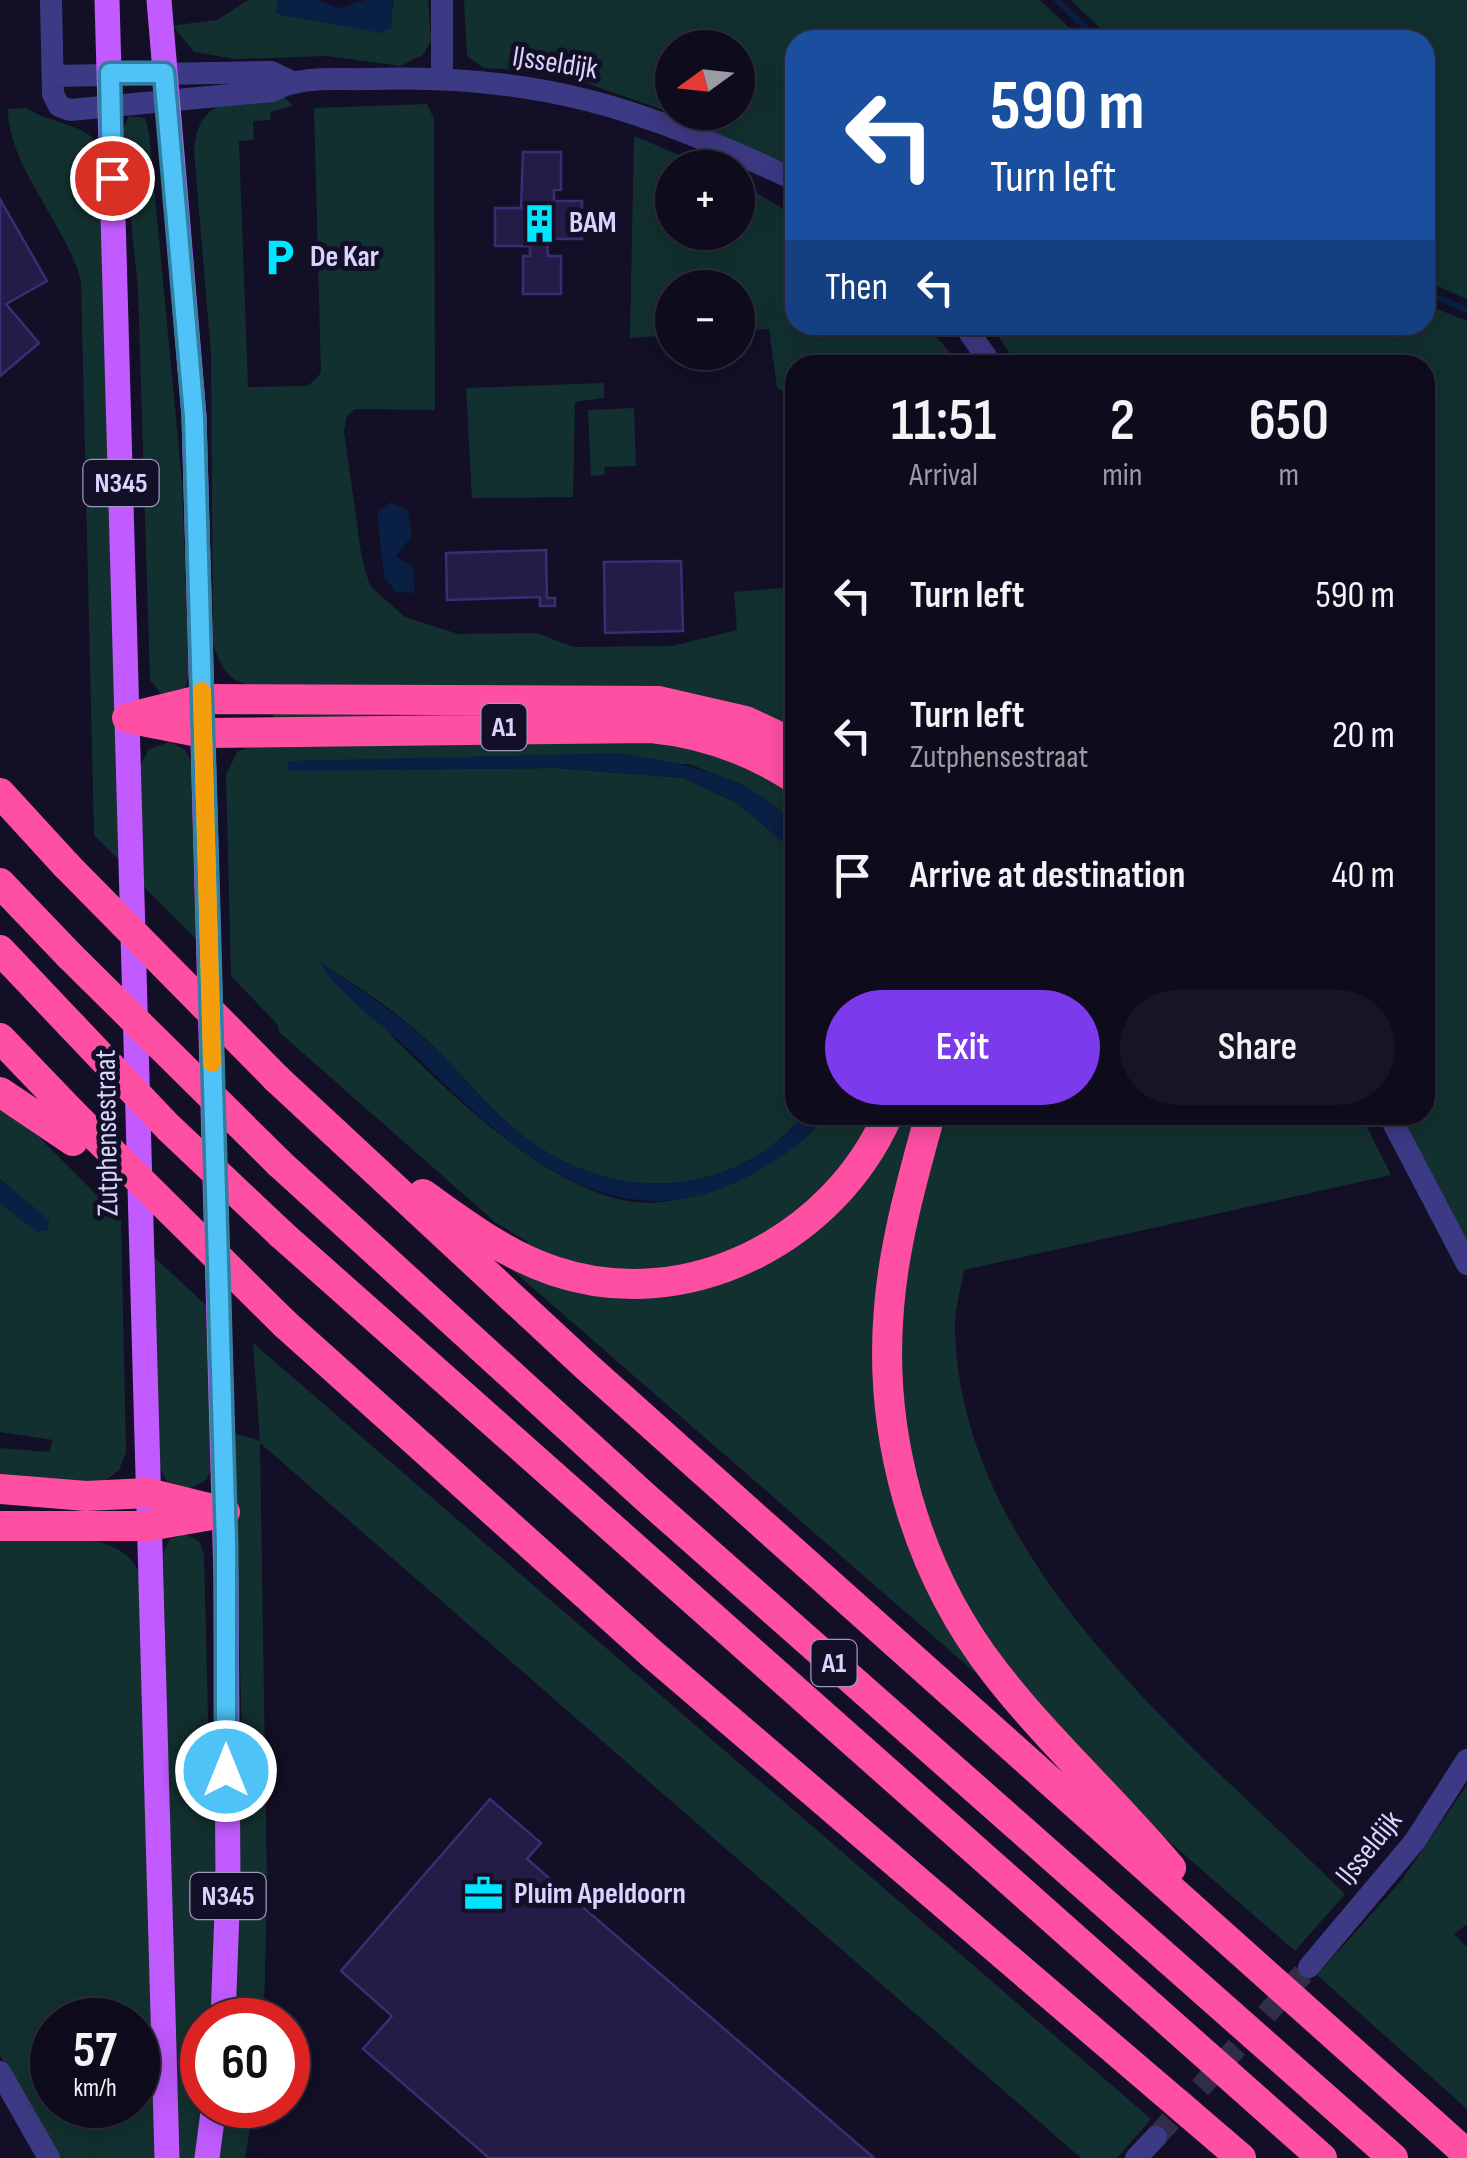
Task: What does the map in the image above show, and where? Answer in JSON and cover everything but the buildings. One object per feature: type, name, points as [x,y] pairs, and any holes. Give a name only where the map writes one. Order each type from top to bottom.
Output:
[{"type":"highway","points":[[127,718],[202,699]]},
{"type":"highway","name":"A1","points":[[202,699],[659,700],[746,720],[785,739]]},
{"type":"highway","points":[[127,718],[203,733]]},
{"type":"highway","name":"A1","points":[[203,733],[651,728],[738,748],[785,774]]},
{"type":"highway","name":"A1","points":[[0,793],[66,865],[326,1126],[587,1367],[1467,2154]]},
{"type":"highway","name":"A1","points":[[0,883],[279,1163],[658,1509],[1393,2158]]},
{"type":"highway","name":"A1","points":[[0,950],[168,1127],[281,1234],[1322,2158]]},
{"type":"highway","points":[[0,1038],[73,1127],[169,1210],[285,1324],[651,1653],[1241,2158]]},
{"type":"highway","points":[[0,1092],[73,1127]]},
{"type":"highway","name":"A1","points":[[326,1126],[471,1230],[509,1252],[555,1272],[616,1282],[708,1272],[754,1256],[783,1239],[848,1183],[882,1125]]},
{"type":"highway","name":"A1","points":[[928,1125],[897,1251],[887,1335],[892,1430],[908,1498],[928,1556],[960,1622],[992,1669],[1130,1819],[1244,1954]]},
{"type":"highway","points":[[0,1490],[86,1496],[148,1493],[224,1512]]},
{"type":"highway","points":[[0,1526],[149,1526],[224,1512]]},
{"type":"main road","name":"Zutphensestraat","points":[[107,0],[160,2041],[167,2158]]},
{"type":"main road","name":"N345","points":[[159,0],[190,348],[202,699],[224,1512],[228,1884],[223,1998]]},
{"type":"main road","points":[[208,2158],[211,2128]]},
{"type":"street","points":[[51,0],[53,85],[59,106],[70,110],[110,107]]},
{"type":"street","points":[[442,0],[442,80]]},
{"type":"street","name":"IJsseldijk","points":[[110,73],[270,72],[290,81],[442,80],[526,86],[596,99],[681,129],[785,176]]},
{"type":"street","points":[[53,85],[110,73]]},
{"type":"street","name":"IJsseldijk","points":[[110,107],[272,90],[290,81]]},
{"type":"street","points":[[1394,1125],[1467,1264]]},
{"type":"street","name":"IJsseldijk","points":[[1309,1967],[1415,1842],[1467,1760]]},
{"type":"street","points":[[0,2072],[49,2158]]},
{"type":"street","points":[[1136,2158],[1156,2137]]},
{"type":"green space","points":[[248,0],[277,0],[277,13],[328,21],[394,7],[393,0],[428,0],[431,40],[423,55],[400,66],[327,56],[235,59],[194,52],[174,27],[217,20]]},
{"type":"green space","points":[[464,0],[1040,0],[1072,30],[785,30],[785,164],[710,130],[755,130],[755,30],[655,30],[655,107],[555,72],[484,68],[467,56]]},
{"type":"green space","points":[[1071,0],[1467,0],[1467,299],[1435,285],[1435,30],[1102,30]]},
{"type":"green space","points":[[283,96],[293,106],[270,112],[271,120],[253,121],[254,140],[239,141],[248,387],[308,386],[321,373],[314,108],[427,104],[434,119],[435,410],[355,409],[347,416],[344,432],[362,559],[370,586],[405,617],[458,634],[537,633],[573,647],[672,646],[737,630],[734,592],[785,588],[785,817],[743,785],[689,764],[290,771],[555,768],[683,778],[737,803],[785,844],[785,1125],[794,1125],[775,1143],[742,1164],[706,1177],[669,1183],[631,1182],[594,1174],[557,1158],[523,1136],[419,1033],[378,1000],[320,963],[479,1118],[528,1155],[576,1183],[623,1200],[668,1201],[749,1173],[791,1149],[817,1125],[1366,1125],[1391,1175],[964,1270],[956,1316],[967,1416],[997,1496],[1041,1572],[1095,1643],[1156,1711],[1345,1894],[1295,1951],[511,1269],[528,1242],[495,1222],[279,1032],[278,1025],[231,976],[226,775],[237,752],[269,739],[278,687],[236,680],[224,668],[213,645],[211,353],[194,151],[203,119],[223,104]]},
{"type":"green space","points":[[26,108],[89,134],[101,163],[120,861],[94,835],[81,281],[10,130],[8,109]]},
{"type":"green space","points":[[129,116],[145,118],[149,133],[182,482],[189,674],[185,688],[161,694],[150,680],[138,289],[122,133]]},
{"type":"green space","points":[[634,136],[667,150],[655,150],[655,250],[755,250],[755,192],[785,210],[785,335],[935,335],[952,355],[785,355],[785,393],[777,387],[769,329],[755,330],[755,270],[655,270],[655,336],[630,338]]},
{"type":"green space","points":[[1435,308],[1467,321],[1467,1243],[1406,1125],[1435,1125],[1435,355],[1011,355],[997,335],[1435,335]]},
{"type":"green space","points":[[604,383],[604,398],[575,402],[573,497],[472,498],[466,388]]},
{"type":"green space","points":[[634,408],[636,466],[605,467],[604,475],[591,476],[588,410]]},
{"type":"green space","points":[[170,742],[185,750],[192,762],[199,942],[144,887],[140,766],[149,749]]},
{"type":"green space","points":[[0,1109],[38,1136],[121,1219],[126,1452],[119,1470],[100,1485],[0,1475],[0,1448],[49,1452],[53,1440],[0,1432],[0,1203],[37,1232],[48,1220],[0,1179]]},
{"type":"green space","points":[[153,1256],[208,1307],[211,1470],[205,1481],[187,1490],[167,1482],[159,1466]]},
{"type":"green space","points":[[253,1343],[1151,2119],[1117,2158],[1081,2158],[260,1443],[267,1885],[264,1998],[230,1998],[242,1741],[234,1433],[260,1441]]},
{"type":"green space","points":[[185,1534],[199,1541],[204,1555],[209,1755],[221,1857],[217,1998],[180,1998],[180,2128],[200,2128],[200,2158],[172,2158],[174,1999],[163,1553],[170,1539]]},
{"type":"green space","points":[[80,1539],[117,1549],[131,1560],[140,1576],[154,1998],[30,1998],[30,2109],[0,2055],[0,1541]]},
{"type":"green space","points":[[1467,1785],[1467,1924],[1454,1934],[1467,1947],[1467,2109],[1317,1975],[1401,1881]]},
{"type":"green space","points":[[40,2128],[158,2128],[159,2158],[57,2158]]},
{"type":"green space","points":[[218,2128],[250,2128],[245,2158],[214,2158]]},
{"type":"water","points":[[277,0],[318,0],[338,8],[366,0],[393,0],[391,28],[381,33],[282,15],[276,13]]},
{"type":"water","points":[[391,502],[408,511],[412,536],[396,556],[413,567],[415,593],[396,592],[384,577],[377,512]]},
{"type":"water","points":[[622,753],[692,767],[758,794],[785,816],[785,844],[737,803],[683,778],[555,768],[289,771],[288,761]]},
{"type":"water","points":[[320,961],[418,1033],[523,1136],[557,1158],[593,1174],[631,1182],[669,1183],[706,1177],[742,1164],[775,1143],[794,1125],[817,1125],[798,1144],[764,1167],[741,1180],[691,1197],[643,1200],[598,1191],[556,1172],[516,1146],[325,971]]},
{"type":"water","points":[[0,1179],[49,1220],[48,1230],[37,1232],[0,1203]]},
{"type":"waterway","points":[[1057,0],[1088,30]]},
{"type":"waterway","points":[[1435,296],[1467,310]]},
{"type":"tunnel","points":[[1156,2137],[1309,1967]]},
{"type":"slow traffic","points":[[202,691],[212,1063]]},
{"type":"place","name":"BAM","points":[[539,223]]},
{"type":"place","name":"De Kar","points":[[280,257]]},
{"type":"place","name":"Pluim Apeldoorn","points":[[484,1894]]},
{"type":"route","points":[[112,178],[110,73],[164,73],[194,416],[226,1545],[226,1771]]}]
